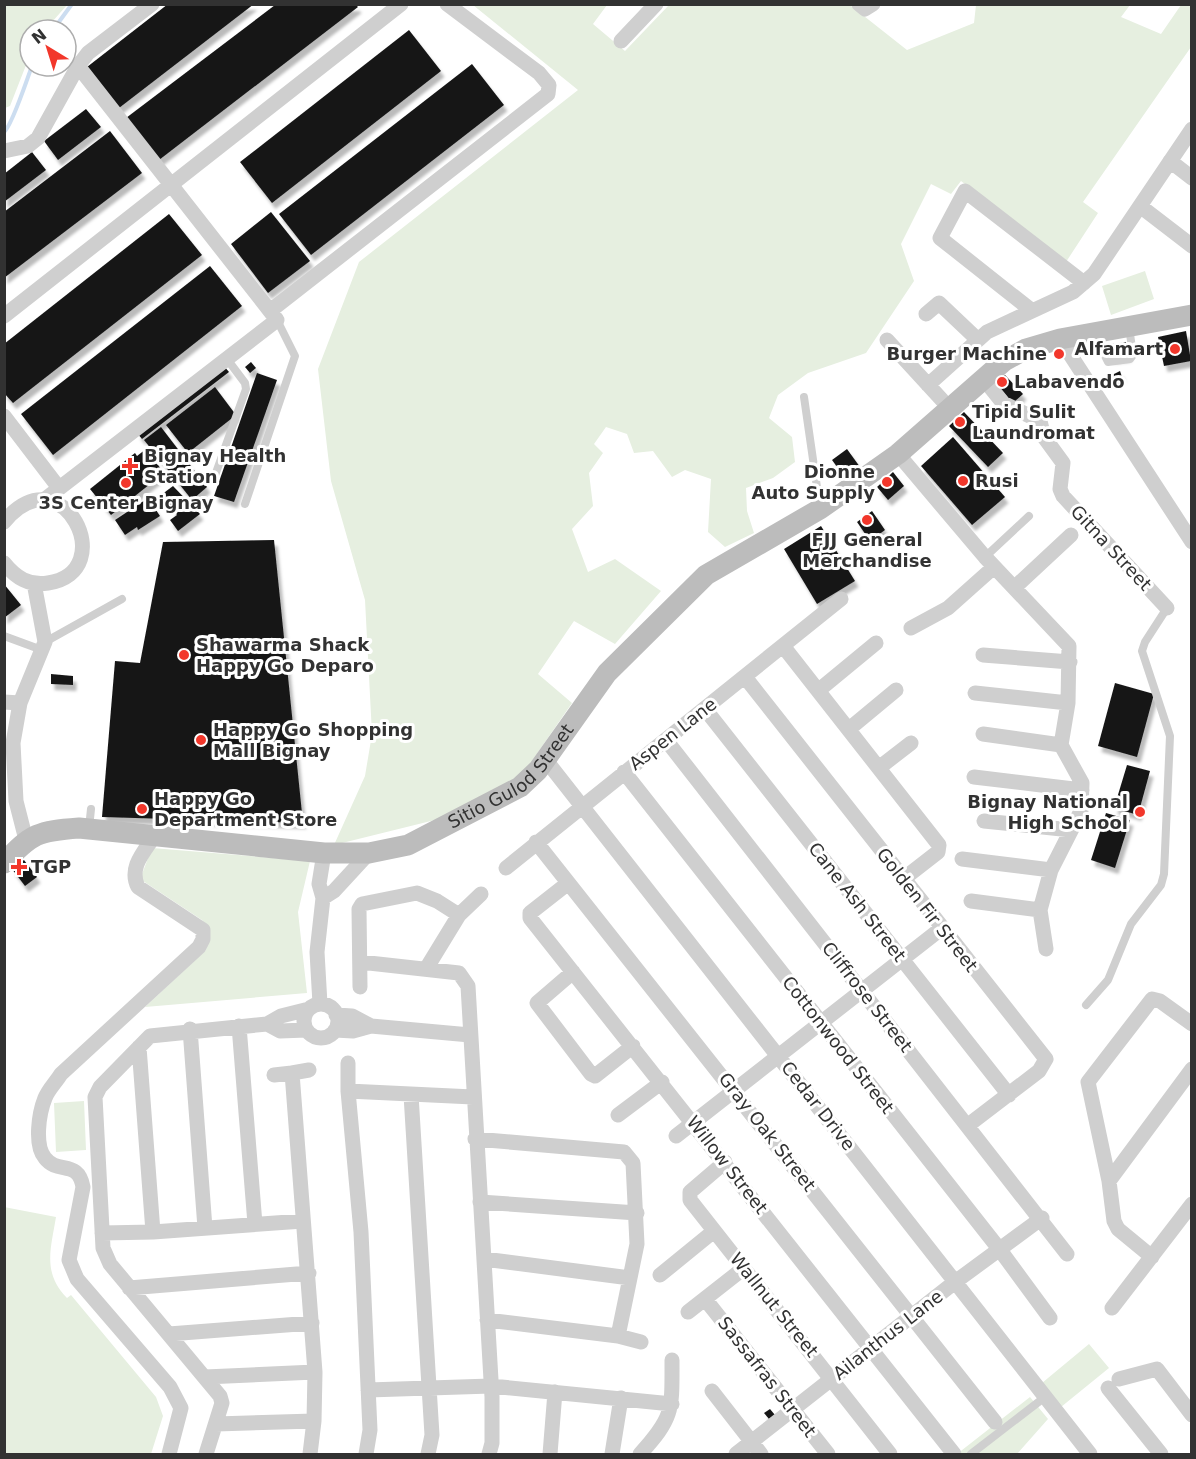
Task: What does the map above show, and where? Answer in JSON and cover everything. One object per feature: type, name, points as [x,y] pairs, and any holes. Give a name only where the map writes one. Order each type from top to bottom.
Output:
[{"type":"main road","name":"Sitio Gulod Street","points":[[26,840],[46,831],[90,819],[155,835],[324,853],[369,853],[408,845],[448,827],[520,787],[538,770],[607,673],[706,575],[820,509],[898,454],[1004,362],[1026,349],[1060,339],[1191,315]]},
{"type":"main road","points":[[4,863],[26,840]]},
{"type":"street","points":[[152,4],[88,53],[78,66],[274,316]]},
{"type":"street","points":[[4,316],[401,4]]},
{"type":"street","points":[[44,500],[227,359],[274,316],[548,94],[549,85],[539,73],[447,4]]},
{"type":"street","points":[[621,42],[656,4]]},
{"type":"street","points":[[4,151],[28,146],[38,138],[71,78]]},
{"type":"street","points":[[928,385],[977,339],[997,326],[1073,292],[1084,283],[1103,261],[1191,129]]},
{"type":"street","points":[[1170,161],[1191,178]]},
{"type":"street","points":[[1031,310],[940,238],[964,192],[1084,283]]},
{"type":"street","points":[[1140,206],[1191,246]]},
{"type":"street","points":[[926,314],[939,303],[977,339]]},
{"type":"street","points":[[1060,339],[1191,542]]},
{"type":"street","points":[[887,340],[942,400]]},
{"type":"street","name":"Gitna Street","points":[[983,378],[1003,403],[1040,422],[1044,437],[1063,463],[1060,489],[1063,496],[1167,608]]},
{"type":"street","points":[[4,416],[59,488]]},
{"type":"street","points":[[898,454],[990,562],[1069,646],[1068,703],[1061,745],[1082,783],[1081,811],[1051,870],[1040,910],[1046,949]]},
{"type":"street","points":[[4,522],[26,503],[44,500],[64,507],[74,516],[82,534],[82,554],[67,575],[54,582],[34,583],[13,574],[4,563]]},
{"type":"street","points":[[1014,588],[1071,535]]},
{"type":"street","points":[[911,628],[948,608],[990,562]]},
{"type":"street","points":[[26,840],[19,819],[14,782],[13,743],[20,703],[44,646],[34,583]]},
{"type":"street","name":"Aspen Lane","points":[[506,868],[841,599]]},
{"type":"street","points":[[819,690],[876,643]]},
{"type":"street","points":[[783,646],[939,845],[938,852],[902,880]]},
{"type":"street","points":[[983,654],[1070,662]]},
{"type":"street","name":"Golden Fir Street","points":[[745,677],[902,880],[1046,1059],[1039,1071],[967,1126]]},
{"type":"street","points":[[849,729],[896,690]]},
{"type":"street","points":[[975,693],[1068,703]]},
{"type":"street","points":[[4,702],[20,703]]},
{"type":"street","name":"Cane Ash Street","points":[[705,708],[1009,1095]]},
{"type":"street","points":[[983,734],[1061,745]]},
{"type":"street","name":"Cliffrose Street","points":[[666,740],[967,1126],[1042,1218],[1067,1254]]},
{"type":"street","points":[[880,767],[911,743]]},
{"type":"street","name":"Cedar Drive","points":[[545,759],[1090,1455]]},
{"type":"street","name":"Cottonwood Street","points":[[624,772],[1000,1250],[1050,1318]]},
{"type":"street","points":[[974,777],[1082,790]]},
{"type":"street","points":[[984,821],[1071,830]]},
{"type":"street","points":[[155,835],[137,863],[133,878],[138,887],[195,922],[203,930],[203,939],[199,947],[61,1074],[45,1096],[39,1121],[41,1150],[45,1159],[54,1165],[76,1171],[81,1177],[83,1187],[69,1260],[77,1279],[170,1388],[181,1408],[169,1455]]},
{"type":"street","name":"Gray Oak Street","points":[[536,842],[567,884],[735,1090],[995,1422]]},
{"type":"street","points":[[306,1030],[304,1019],[314,1007],[323,898],[319,884],[324,853]]},
{"type":"street","points":[[323,898],[334,891],[369,853]]},
{"type":"street","points":[[962,859],[1051,870]]},
{"type":"street","name":"Willow Street","points":[[567,884],[530,914],[530,918],[954,1454]]},
{"type":"street","points":[[360,987],[359,909],[368,901],[417,893],[437,901],[459,915]]},
{"type":"street","points":[[426,969],[459,915],[481,894]]},
{"type":"street","points":[[971,902],[1040,910]]},
{"type":"street","points":[[676,1136],[942,928]]},
{"type":"street","points":[[360,962],[459,974],[468,986],[491,1386],[492,1443],[489,1455]]},
{"type":"street","points":[[573,972],[537,1004],[591,1074],[595,1076],[633,1046]]},
{"type":"street","points":[[1152,1257],[1118,1228],[1114,1221],[1109,1181],[1089,1087],[1091,1076],[1152,999],[1160,1001],[1191,1024]]},
{"type":"street","points":[[206,1455],[222,1403],[220,1396],[110,1264],[104,1248],[95,1097],[100,1088],[150,1036],[190,1029],[267,1024],[281,1016],[314,1007],[328,1006],[336,1023],[353,1031],[371,1026],[470,1035]]},
{"type":"street","points":[[267,1024],[280,1031],[306,1030],[318,1038],[328,1037],[336,1023]]},
{"type":"street","points":[[239,1026],[255,1224]]},
{"type":"street","points":[[190,1029],[205,1228]]},
{"type":"street","points":[[139,1047],[153,1232]]},
{"type":"street","points":[[348,1064],[348,1091],[361,1232],[370,1430],[366,1455]]},
{"type":"street","points":[[1109,1181],[1191,1069]]},
{"type":"street","points":[[274,1075],[309,1070]]},
{"type":"street","points":[[292,1073],[315,1372],[315,1421],[310,1455]]},
{"type":"street","points":[[618,1115],[662,1082]]},
{"type":"street","points":[[348,1091],[473,1097]]},
{"type":"street","points":[[411,1095],[432,1435],[428,1455]]},
{"type":"street","points":[[475,1139],[624,1152],[633,1163],[638,1244],[618,1336]]},
{"type":"street","name":"Wallnut Street","points":[[725,1162],[690,1192],[688,1197],[833,1378],[890,1455]]},
{"type":"street","points":[[480,1202],[637,1213]]},
{"type":"street","points":[[1112,1308],[1191,1204]]},
{"type":"street","name":"Ailanthus Lane","points":[[736,1455],[955,1282],[1042,1218]]},
{"type":"street","points":[[102,1233],[153,1232],[303,1221]]},
{"type":"street","points":[[660,1275],[714,1231]]},
{"type":"street","points":[[484,1259],[630,1278]]},
{"type":"street","name":"Sassafras Street","points":[[688,1312],[744,1268]]},
{"type":"street","points":[[129,1288],[309,1273]]},
{"type":"street","name":"Sassafras Street","points":[[705,1299],[828,1455]]},
{"type":"street","points":[[487,1320],[618,1336],[640,1342]]},
{"type":"street","points":[[170,1334],[312,1323]]},
{"type":"street","points":[[639,1455],[660,1432],[670,1416],[672,1360]]},
{"type":"street","points":[[1161,1455],[1113,1384],[1157,1369],[1191,1415]]},
{"type":"street","points":[[205,1377],[315,1372]]},
{"type":"street","points":[[368,1390],[429,1386],[491,1386],[672,1404]]},
{"type":"street","points":[[712,1391],[761,1455]]},
{"type":"street","points":[[550,1455],[555,1392]]},
{"type":"street","points":[[612,1455],[621,1398]]},
{"type":"street","points":[[216,1424],[315,1421]]},
{"type":"lane","points":[[245,504],[295,356],[274,316]]},
{"type":"lane","points":[[1093,333],[1108,362],[1131,359],[1133,356],[1129,326]]},
{"type":"lane","points":[[213,481],[246,389],[245,383],[227,359]]},
{"type":"lane","points":[[804,397],[820,509]]},
{"type":"lane","points":[[990,562],[1029,516]]},
{"type":"lane","points":[[4,636],[44,646],[122,598]]},
{"type":"lane","points":[[1086,1005],[1108,980],[1131,924],[1163,880],[1170,735],[1142,651],[1145,642],[1167,608]]},
{"type":"lane","points":[[971,1455],[1045,1397]]},
{"type":"green space","points":[[4,5],[67,5],[56,18],[18,18],[18,78],[21,78],[10,106],[5,108]]},
{"type":"green space","points":[[473,5],[607,5],[593,24],[625,51],[669,5],[850,5],[907,50],[974,23],[976,5],[1130,5],[1121,17],[1161,34],[1181,5],[1191,5],[1191,47],[1083,202],[1098,213],[1066,262],[961,181],[951,194],[931,184],[901,244],[914,281],[866,353],[808,373],[778,395],[769,418],[792,437],[795,462],[773,478],[746,488],[747,511],[754,533],[725,547],[708,532],[711,479],[685,470],[672,477],[653,451],[634,453],[627,434],[606,427],[594,444],[603,453],[589,473],[593,506],[572,529],[588,572],[615,559],[661,591],[615,644],[574,621],[538,674],[572,703],[518,781],[443,818],[334,845],[365,776],[372,734],[365,600],[331,481],[318,369],[359,262],[578,90]]},
{"type":"green space","points":[[1145,271],[1154,299],[1111,315],[1102,286]]},
{"type":"green space","points":[[152,848],[310,861],[298,912],[307,993],[145,1007],[206,950],[209,929],[202,920],[140,879]]},
{"type":"green space","points":[[84,1101],[86,1150],[56,1152],[54,1103]]},
{"type":"green space","points":[[4,1207],[56,1217],[50,1260],[51,1270],[59,1289],[67,1298],[71,1295],[156,1397],[163,1416],[151,1454],[5,1454]]},
{"type":"green space","points":[[1089,1344],[1109,1368],[1061,1407],[1042,1383]]},
{"type":"green space","points":[[1030,1397],[1048,1419],[1017,1454],[957,1454]]},
{"type":"building","points":[[168,4],[254,4],[119,108],[87,67]]},
{"type":"building","points":[[275,5],[356,5],[358,7],[159,160],[126,118]]},
{"type":"building","points":[[409,30],[441,71],[272,203],[240,162]]},
{"type":"building","points":[[472,64],[504,105],[311,255],[279,214]]},
{"type":"building","points":[[86,109],[101,127],[58,160],[44,141]]},
{"type":"building","points":[[110,131],[142,173],[4,278],[4,212]]},
{"type":"building","points":[[32,152],[46,170],[4,202],[4,174]]},
{"type":"building","points":[[271,212],[310,261],[268,293],[231,244]]},
{"type":"building","points":[[169,214],[202,255],[13,403],[4,393],[4,344]]},
{"type":"building","points":[[210,266],[242,306],[53,455],[21,414]]},
{"type":"building","name":"Alfamart","points":[[1186,331],[1191,361],[1164,366],[1158,337]]},
{"type":"building","points":[[1126,342],[1128,356],[1111,358],[1109,344]]},
{"type":"building","points":[[251,362],[256,368],[250,373],[245,367]]},
{"type":"building","points":[[224,366],[229,372],[142,439],[137,433]]},
{"type":"building","points":[[1120,371],[1122,377],[1114,380],[1112,375]]},
{"type":"building","points":[[257,373],[277,380],[234,502],[214,496]]},
{"type":"building","points":[[1005,375],[1023,394],[1013,403],[995,383]]},
{"type":"building","points":[[215,387],[236,415],[188,453],[166,425]]},
{"type":"building","points":[[964,412],[1003,453],[988,467],[949,426]]},
{"type":"building","points":[[161,427],[207,487],[192,500],[144,440]]},
{"type":"building","name":"Rusi","points":[[953,437],[1005,497],[972,525],[921,466]]},
{"type":"building","points":[[146,449],[164,473],[111,515],[90,489],[135,453],[137,456]]},
{"type":"building","points":[[847,449],[860,467],[845,478],[832,460]]},
{"type":"building","points":[[893,472],[904,486],[888,500],[877,487]]},
{"type":"building","points":[[173,486],[200,514],[178,531],[170,520],[177,515],[161,495]]},
{"type":"building","points":[[148,498],[160,516],[138,530],[137,527],[125,535],[115,520]]},
{"type":"building","points":[[872,511],[885,530],[870,541],[857,522]]},
{"type":"building","points":[[821,526],[855,581],[817,604],[784,549]]},
{"type":"building","name":"Happy Go Shopping Mall Bignay","points":[[274,540],[303,823],[102,817],[115,661],[140,663],[163,542]]},
{"type":"building","points":[[4,584],[21,605],[4,618]]},
{"type":"building","points":[[51,674],[73,676],[73,685],[51,684]]},
{"type":"building","points":[[1115,683],[1154,694],[1137,757],[1098,746]]},
{"type":"building","points":[[1127,765],[1150,771],[1138,815],[1114,808]]},
{"type":"building","points":[[1106,813],[1130,820],[1115,868],[1091,860]]},
{"type":"building","points":[[24,860],[37,877],[25,886],[12,869]]},
{"type":"building","points":[[770,1409],[775,1415],[769,1419],[764,1413]]},
{"type":"waterway","points":[[62,18],[72,4]]},
{"type":"waterway","points":[[4,132],[15,112],[28,78]]},
{"type":"place","name":"Alfamart","points":[[1175,349]]},
{"type":"place","name":"Burger Machine","points":[[1059,354]]},
{"type":"place","name":"Labavendo","points":[[1002,382]]},
{"type":"place","name":"Tipid Sulit Laundromat","points":[[960,422]]},
{"type":"place","name":"Bignay Health Station","points":[[130,466]]},
{"type":"place","name":"Rusi","points":[[963,481]]},
{"type":"place","name":"Dionne Auto Supply","points":[[887,482]]},
{"type":"place","name":"3S Center Bignay","points":[[126,483]]},
{"type":"place","name":"FJJ General Merchandise","points":[[867,520]]},
{"type":"place","name":"Shawarma Shack Happy Go Deparo","points":[[184,655]]},
{"type":"place","name":"Happy Go Shopping Mall Bignay","points":[[201,740]]},
{"type":"place","name":"Happy Go Department Store","points":[[142,809]]},
{"type":"place","name":"Bignay National High School","points":[[1140,812]]},
{"type":"place","name":"TGP","points":[[19,867]]}]
